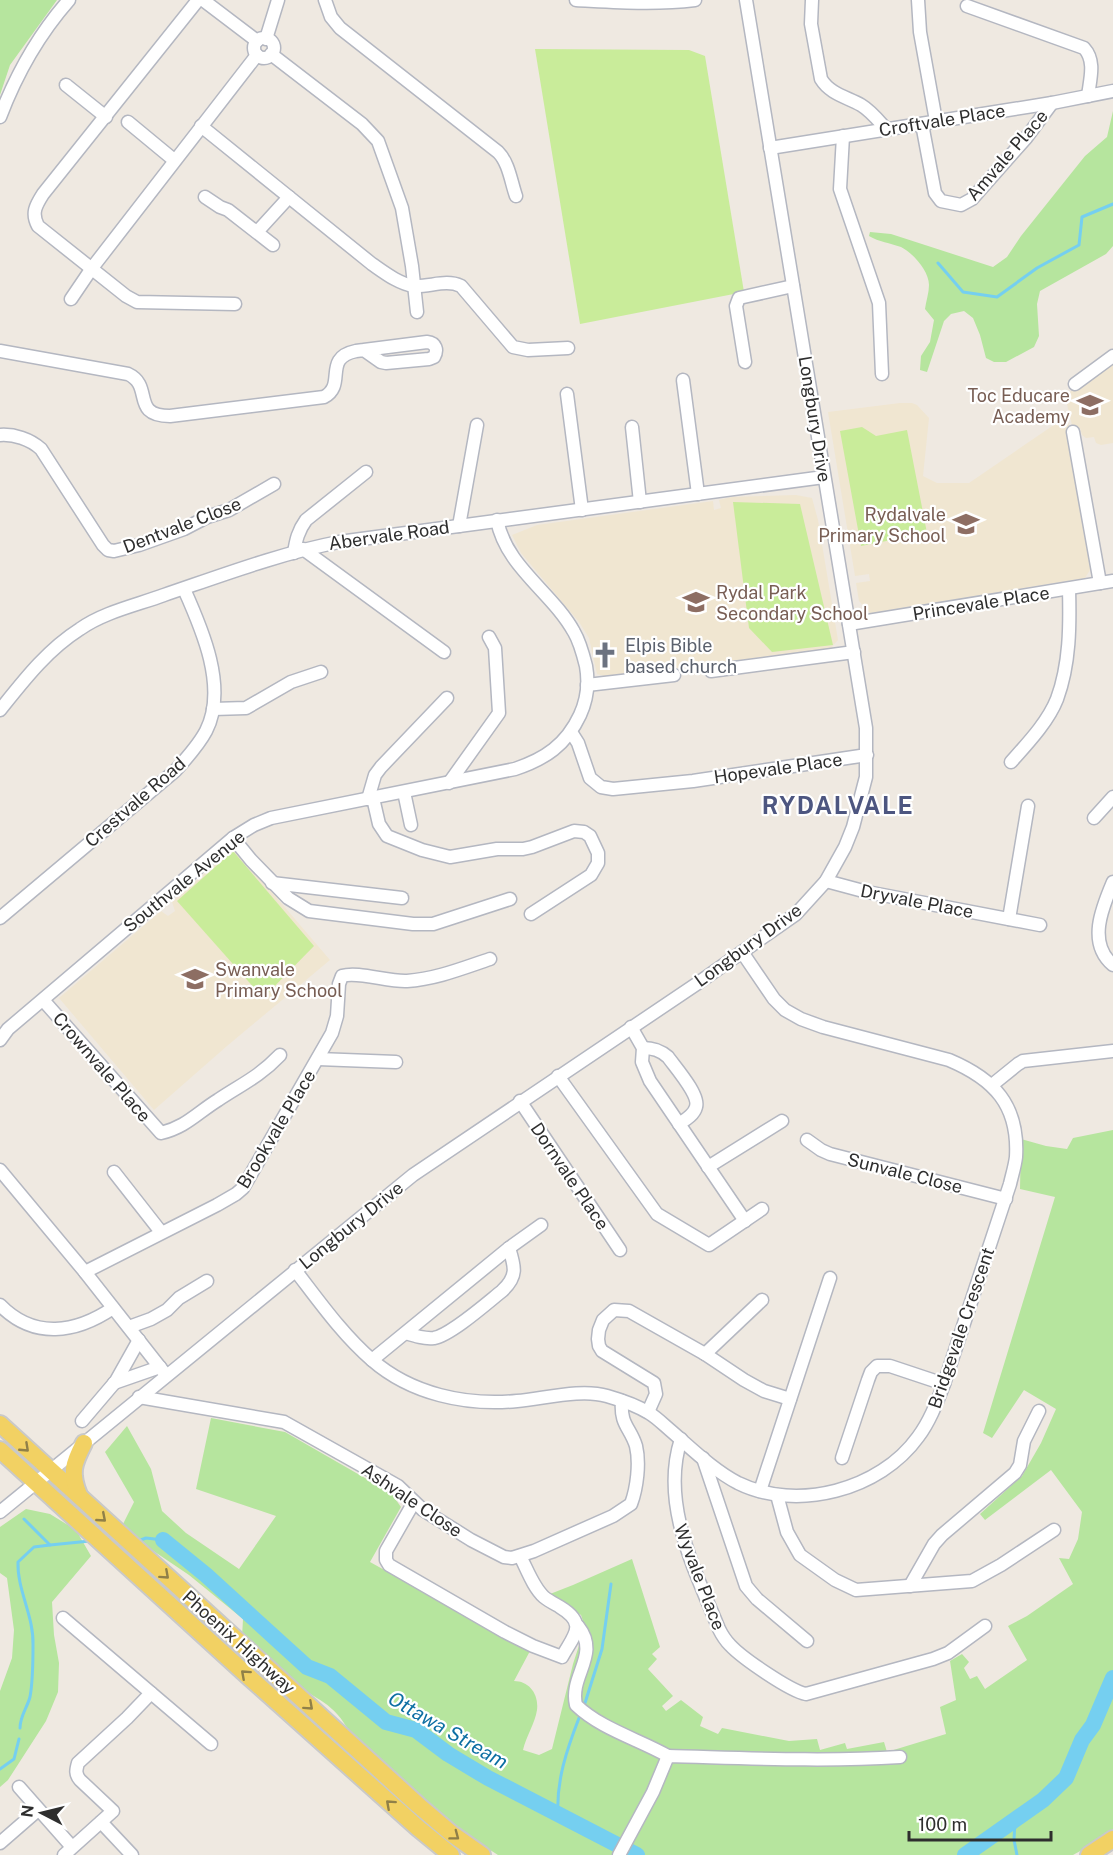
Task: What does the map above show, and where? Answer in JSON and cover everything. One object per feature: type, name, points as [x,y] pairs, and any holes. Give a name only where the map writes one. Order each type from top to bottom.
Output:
[{"type":"main road","name":"Phoenix Highway","points":[[0,1424],[418,1805],[452,1834],[482,1855]]},
{"type":"main road","points":[[81,1500],[74,1482],[73,1464],[84,1443]]},
{"type":"main road","name":"Phoenix Highway","points":[[0,1450],[239,1668],[451,1855]]},
{"type":"main road","points":[[1089,1855],[1111,1844]]},
{"type":"street","points":[[0,117],[9,93],[30,54],[69,0]]},
{"type":"street","points":[[198,0],[44,194],[36,205],[34,213],[38,226],[136,302],[235,304]]},
{"type":"street","points":[[203,0],[273,45],[271,54],[266,57],[257,55]]},
{"type":"street","points":[[257,55],[254,49],[262,40],[278,0]]},
{"type":"street","points":[[325,0],[331,17],[340,28],[502,156],[516,196]]},
{"type":"street","points":[[576,0],[643,4],[695,0]]},
{"type":"street","name":"Longbury Drive","points":[[0,1512],[138,1397],[163,1371],[295,1270],[413,1175],[796,914],[826,880],[845,846],[853,827],[866,777],[866,728],[746,0]]},
{"type":"street","points":[[812,0],[813,45],[818,71],[825,87],[862,106],[886,129]]},
{"type":"street","points":[[918,0],[920,32],[936,121]]},
{"type":"street","points":[[967,6],[1084,48],[1091,57],[1092,64],[1088,96]]},
{"type":"street","points":[[271,54],[362,124],[378,141],[402,208],[417,312]]},
{"type":"street","points":[[71,299],[174,160],[257,55]]},
{"type":"street","points":[[66,85],[106,117]]},
{"type":"street","name":"Croftvale Place","points":[[770,148],[1052,103],[1113,91]]},
{"type":"street","name":"Amvale Place","points":[[922,124],[935,193],[942,201],[961,205],[972,199],[1026,138],[1052,103]]},
{"type":"street","points":[[128,122],[174,160]]},
{"type":"street","points":[[201,126],[372,264],[396,280],[414,286],[456,283],[513,347],[528,350],[568,348]]},
{"type":"street","points":[[843,136],[840,189],[879,303],[882,374]]},
{"type":"street","points":[[206,197],[228,210],[273,245]]},
{"type":"street","points":[[257,232],[289,197]]},
{"type":"street","points":[[396,280],[412,266]]},
{"type":"street","points":[[745,362],[736,306],[739,298],[793,286]]},
{"type":"street","points":[[0,351],[128,374],[138,382],[150,413],[157,416],[324,397],[333,389],[336,367],[344,353],[364,350],[427,342],[436,346],[437,352],[435,357],[429,359],[386,363],[364,350]]},
{"type":"street","points":[[1075,384],[1113,356]]},
{"type":"street","points":[[683,380],[698,494]]},
{"type":"street","points":[[567,394],[582,510]]},
{"type":"street","points":[[459,525],[477,426]]},
{"type":"street","points":[[632,427],[640,502]]},
{"type":"street","points":[[1073,432],[1100,584]]},
{"type":"street","name":"Dentvale Close","points":[[0,435],[27,440],[40,449],[108,550],[114,551],[139,545],[184,529],[207,517],[229,510],[274,484]]},
{"type":"street","points":[[366,472],[306,520],[296,538],[299,551],[444,652]]},
{"type":"street","name":"Abervale Road","points":[[0,710],[51,650],[81,627],[184,589],[299,551],[339,542],[459,525],[824,477]]},
{"type":"street","name":"Southvale Avenue","points":[[0,1040],[8,1029],[233,838],[254,825],[271,818],[515,769],[550,754],[571,732],[584,706],[587,685],[583,652],[574,632],[507,549],[497,520]]},
{"type":"street","name":"Princevale Place","points":[[849,624],[1113,581]]},
{"type":"street","name":"Crestvale Road","points":[[0,918],[175,771],[207,730],[213,709],[214,683],[200,624],[184,589]]},
{"type":"street","points":[[1011,762],[1045,720],[1057,700],[1068,650],[1069,589]]},
{"type":"street","points":[[449,783],[499,712],[495,648],[489,637]]},
{"type":"street","points":[[711,671],[854,652]]},
{"type":"street","points":[[213,709],[246,708],[291,682],[321,672]]},
{"type":"street","points":[[587,685],[674,675]]},
{"type":"street","points":[[447,698],[375,776],[370,799],[379,824],[387,836],[422,850],[450,856],[497,849],[523,849],[574,831],[584,832],[590,836],[598,853],[598,863],[591,875],[531,914]]},
{"type":"street","name":"Hopevale Place","points":[[571,732],[578,743],[590,777],[601,787],[613,789],[689,781],[867,755]]},
{"type":"street","points":[[404,792],[411,825]]},
{"type":"street","points":[[1094,818],[1113,797]]},
{"type":"street","points":[[1009,918],[1028,806]]},
{"type":"street","points":[[233,838],[272,883],[288,898],[309,911],[413,924],[443,922],[510,899]]},
{"type":"street","name":"Dryvale Place","points":[[826,880],[867,892],[1040,925]]},
{"type":"street","points":[[1113,882],[1102,913],[1098,939],[1100,950],[1113,965]]},
{"type":"street","points":[[272,883],[402,898]]},
{"type":"street","name":"Bridgevale Crescent","points":[[295,1270],[342,1329],[372,1360],[388,1372],[411,1384],[440,1395],[467,1401],[515,1401],[587,1393],[603,1394],[648,1412],[703,1458],[738,1482],[777,1495],[813,1494],[839,1490],[863,1482],[885,1468],[918,1437],[933,1412],[944,1384],[1006,1199],[1016,1157],[1015,1134],[1010,1114],[993,1085],[967,1067],[949,1060],[823,1026],[801,1019],[785,1010],[774,999],[742,952]]},
{"type":"street","name":"Brookvale Place","points":[[85,1272],[230,1198],[243,1188],[332,1033],[337,1016],[339,978],[346,975],[407,981],[428,978],[490,959]]},
{"type":"street","name":"Crownvale Place","points":[[43,1000],[161,1133],[175,1130],[186,1124],[216,1101],[256,1077],[280,1056]]},
{"type":"street","points":[[631,1027],[643,1048],[642,1062],[650,1082],[745,1221]]},
{"type":"street","points":[[643,1048],[656,1049],[668,1056],[696,1098],[696,1108],[693,1114],[679,1124]]},
{"type":"street","points":[[993,1085],[1023,1061],[1113,1051]]},
{"type":"street","points":[[318,1059],[396,1062]]},
{"type":"street","points":[[558,1076],[657,1214],[709,1245],[762,1209]]},
{"type":"street","name":"Dornvale Place","points":[[520,1101],[620,1250]]},
{"type":"street","points":[[708,1167],[782,1121]]},
{"type":"street","name":"Sunvale Close","points":[[807,1140],[821,1150],[842,1157],[1006,1199]]},
{"type":"street","points":[[0,1170],[163,1371],[114,1383]]},
{"type":"street","points":[[114,1172],[161,1232]]},
{"type":"street","points":[[372,1360],[541,1225]]},
{"type":"street","points":[[406,1333],[420,1338],[436,1338],[447,1333],[502,1291],[510,1284],[515,1269],[510,1248]]},
{"type":"street","points":[[760,1491],[830,1278]]},
{"type":"street","points":[[129,1327],[167,1310],[179,1298],[207,1281]]},
{"type":"street","points":[[705,1354],[762,1300]]},
{"type":"street","points":[[0,1305],[21,1322],[38,1328],[57,1330],[87,1323],[113,1308]]},
{"type":"street","points":[[648,1412],[656,1394],[654,1383],[602,1351],[598,1346],[599,1330],[608,1314],[614,1310],[629,1311],[705,1354],[752,1385],[790,1399]]},
{"type":"street","points":[[82,1421],[114,1383],[139,1340]]},
{"type":"street","points":[[842,1458],[871,1372],[877,1366],[890,1366],[944,1384]]},
{"type":"street","name":"Ashvale Close","points":[[138,1397],[284,1422],[398,1486],[423,1510],[495,1553],[512,1558],[520,1556]]},
{"type":"street","points":[[622,1401],[622,1418],[636,1446],[637,1474],[631,1504],[613,1516],[520,1556],[544,1597],[571,1614],[585,1636],[587,1652],[575,1691],[576,1705],[613,1729],[668,1756],[807,1760],[900,1757]]},
{"type":"street","points":[[910,1586],[934,1544],[942,1535],[1015,1473],[1020,1465],[1024,1441],[1039,1411]]},
{"type":"street","name":"Wyvale Place","points":[[681,1439],[677,1450],[674,1489],[680,1529],[723,1638],[739,1654],[793,1689],[806,1694],[933,1659],[948,1653],[985,1626]]},
{"type":"street","points":[[703,1458],[746,1586],[757,1599],[807,1641]]},
{"type":"street","points":[[777,1495],[787,1532],[800,1555],[846,1586],[856,1590],[972,1581],[1054,1530]]},
{"type":"street","points":[[414,1502],[386,1551],[386,1560],[389,1565],[505,1632],[562,1657],[578,1626]]},
{"type":"street","points":[[63,1618],[211,1744]]},
{"type":"street","points":[[19,1787],[68,1851],[113,1811],[77,1776],[78,1763],[151,1693]]},
{"type":"street","points":[[619,1855],[657,1783],[668,1756]]},
{"type":"street","points":[[0,1843],[38,1810]]},
{"type":"street","points":[[101,1822],[132,1855]]},
{"type":"shaded area","name":"Toc Educare Academy","points":[[1113,359],[1113,443],[1101,445],[1096,443],[1094,437],[1086,438],[1082,435],[1080,428],[1073,429],[1065,396]]},
{"type":"shaded area","name":"Rydalvale Primary School","points":[[900,403],[917,405],[929,418],[923,476],[937,483],[969,483],[1067,416],[1093,565],[1085,578],[870,613],[859,601],[856,583],[870,581],[869,574],[855,576],[828,412]]},
{"type":"shaded area","name":"Rydal Park Secondary School","points":[[796,495],[812,498],[818,520],[838,640],[831,648],[608,677],[597,674],[589,638],[579,622],[521,553],[512,535],[537,525],[713,501],[714,510],[721,508],[719,500],[732,497]]},
{"type":"shaded area","name":"Swanvale Primary School","points":[[234,848],[330,960],[154,1110],[59,998],[161,911],[168,916],[175,911],[172,902]]},
{"type":"green space","points":[[0,0],[57,0],[10,65],[0,95]]},
{"type":"green space","points":[[535,49],[689,50],[705,56],[744,292],[580,324]]},
{"type":"green space","points":[[1113,111],[1113,246],[1106,254],[1040,291],[1037,304],[1039,336],[1034,347],[1006,362],[994,362],[986,358],[973,318],[964,311],[951,314],[944,321],[927,372],[920,370],[921,356],[930,342],[934,320],[925,309],[929,291],[926,274],[920,263],[906,250],[869,236],[870,232],[891,234],[993,267],[1007,257],[1085,156],[1107,137]]},
{"type":"green space","points":[[862,427],[876,436],[907,430],[927,533],[861,546],[840,431]]},
{"type":"green space","points":[[733,502],[800,504],[833,645],[772,652],[749,628]]},
{"type":"green space","points":[[233,851],[314,946],[263,998],[177,901]]},
{"type":"green space","points":[[1113,1130],[1113,1829],[1102,1839],[1073,1855],[498,1855],[458,1828],[421,1797],[350,1733],[338,1714],[324,1702],[291,1681],[266,1660],[242,1637],[243,1619],[189,1575],[152,1550],[123,1524],[134,1502],[105,1452],[127,1426],[151,1469],[162,1511],[186,1533],[239,1569],[276,1516],[196,1489],[211,1418],[285,1432],[391,1493],[401,1507],[370,1562],[530,1651],[514,1681],[524,1683],[532,1690],[537,1704],[536,1715],[523,1750],[539,1755],[552,1749],[573,1664],[585,1627],[581,1615],[550,1594],[632,1559],[660,1647],[652,1654],[657,1659],[648,1669],[673,1696],[662,1706],[666,1711],[681,1700],[703,1717],[700,1726],[718,1734],[722,1728],[789,1741],[817,1739],[820,1750],[845,1743],[847,1749],[884,1742],[887,1752],[946,1734],[940,1707],[956,1700],[950,1661],[962,1654],[969,1662],[964,1668],[970,1679],[977,1676],[985,1689],[1027,1660],[1008,1626],[1027,1616],[1073,1584],[1059,1558],[1069,1559],[1078,1539],[1082,1512],[1051,1470],[985,1520],[980,1514],[1022,1476],[1041,1443],[1056,1409],[1024,1390],[992,1438],[983,1433],[1055,1197],[1020,1189],[1021,1139],[1067,1149],[1073,1138]]},
{"type":"green space","points":[[26,1509],[50,1514],[76,1530],[91,1556],[52,1602],[59,1663],[58,1692],[46,1721],[8,1780],[0,1787],[0,1691],[12,1658],[14,1630],[7,1578],[0,1573],[0,1527]]},
{"type":"waterway","points":[[938,263],[963,292],[997,297],[1037,268],[1079,245],[1082,217],[1113,204]]},
{"type":"waterway","name":"Ottawa Stream","points":[[24,1519],[50,1545],[90,1541]]},
{"type":"waterway","name":"Ottawa Stream","points":[[138,1541],[146,1538],[163,1540]]},
{"type":"waterway","name":"Ottawa Stream","points":[[163,1540],[206,1575],[307,1667],[330,1676],[386,1722],[416,1730],[448,1754],[488,1778],[637,1855]]},
{"type":"waterway","points":[[20,1728],[31,1691],[33,1634],[20,1583],[18,1562],[34,1547],[50,1545]]},
{"type":"waterway","points":[[585,1703],[602,1649],[611,1584]]},
{"type":"waterway","name":"Ottawa Stream","points":[[965,1855],[1043,1800],[1066,1778],[1082,1740],[1093,1725],[1113,1678]]},
{"type":"waterway","points":[[558,1815],[561,1778],[579,1718]]},
{"type":"waterway","points":[[0,1769],[14,1759],[19,1739]]},
{"type":"waterway","points":[[1015,1820],[1014,1840],[1017,1855]]},
{"type":"place","name":"Toc Educare Academy","points":[[1090,405]]},
{"type":"place","name":"Rydalvale Primary School","points":[[966,524]]},
{"type":"place","name":"Rydal Park Secondary School","points":[[696,602]]},
{"type":"place","name":"Elpis Bible based church","points":[[605,655]]},
{"type":"place","name":"Swanvale Primary School","points":[[195,979]]},
{"type":"district","name":"RYDALVALE","points":[[838,805]]}]
